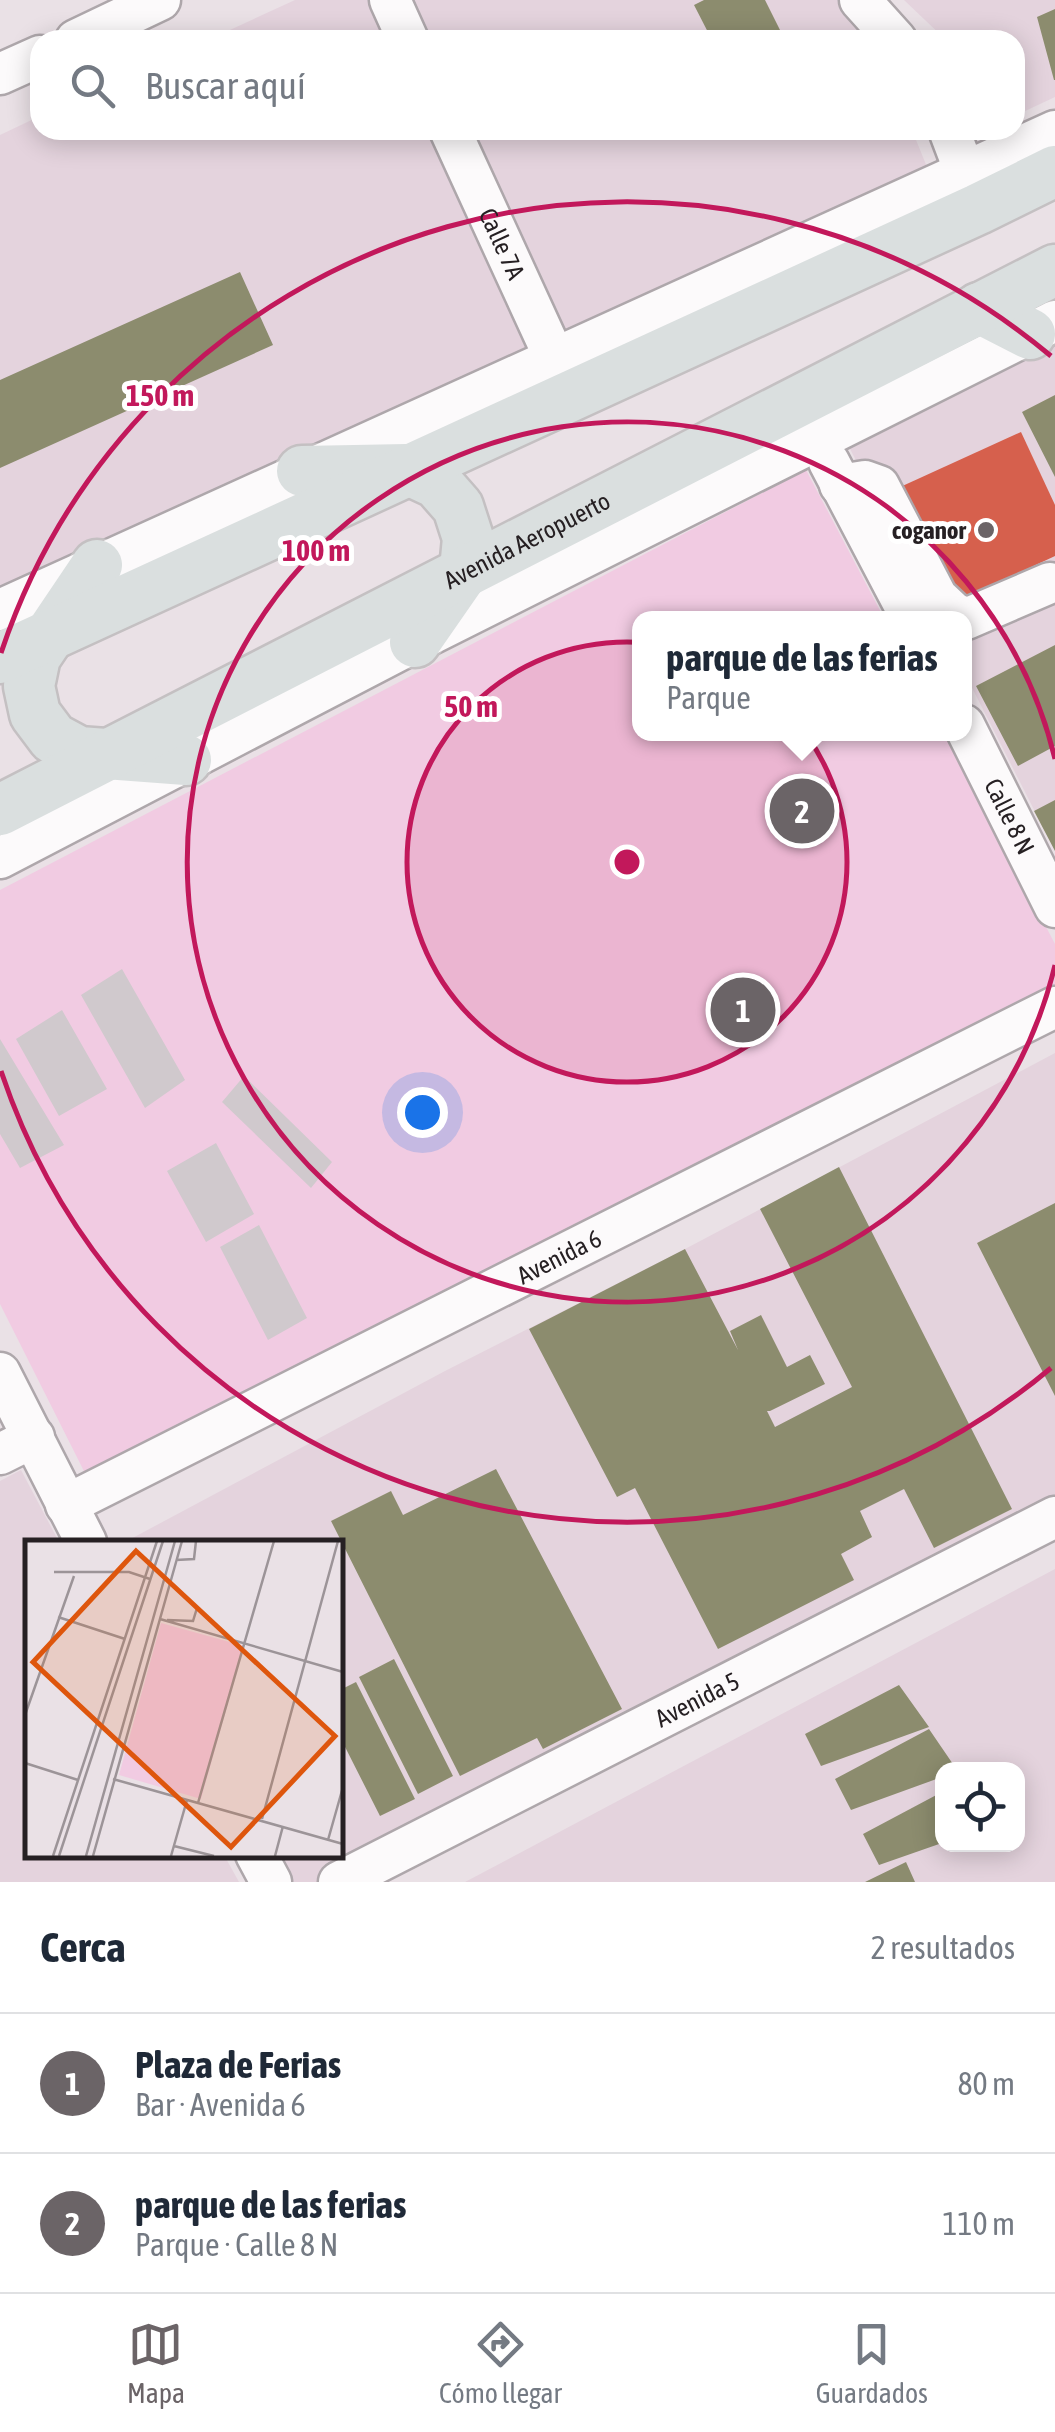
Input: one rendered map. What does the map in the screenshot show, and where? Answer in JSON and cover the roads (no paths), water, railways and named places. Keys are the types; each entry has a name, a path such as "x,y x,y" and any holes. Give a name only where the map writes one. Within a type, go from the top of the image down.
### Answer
{"main road":[{"path":"0,658 407,469 972,191 1055,172"},
{"name":"Avenida Aeropuerto","path":"0,810 1055,270"},
{"path":"979,308 1043,327"},
{"path":"302,471 407,469 436,483 458,508 468,538 465,570 415,642"},
{"path":"97,565 35,657 29,686 35,714 53,738 78,752 186,760"}],"street":[{"path":"97,30 160,0"},
{"path":"390,0 404,30"},
{"path":"860,0 887,30"},
{"path":"0,74 30,60"},
{"path":"0,610 555,359 972,191 1055,132"},
{"name":"Calle 7A","path":"455,140 555,359"},
{"path":"953,140 972,191"},
{"name":"Avenida Aeropuerto","path":"0,858 415,642 1043,327"},
{"path":"818,440 906,611"},
{"path":"840,485 864,482 878,486 937,597 952,611"},
{"path":"972,618 1050,583"},
{"name":"Calle 8 N","path":"972,741 1055,908"},
{"name":"Avenida 6","path":"66,1505 1055,1007"},
{"path":"0,1373 17,1446 66,1505 85,1540"},
{"name":"Avenida 5","path":"339,1882 1055,1517"},
{"path":"258,1857 271,1882"}],"place":[{"name":"coganor","path":"986,530"},
{"name":"parque de las ferias","path":"802,811"},
{"name":"Plaza de Ferias","path":"743,1010"}]}
